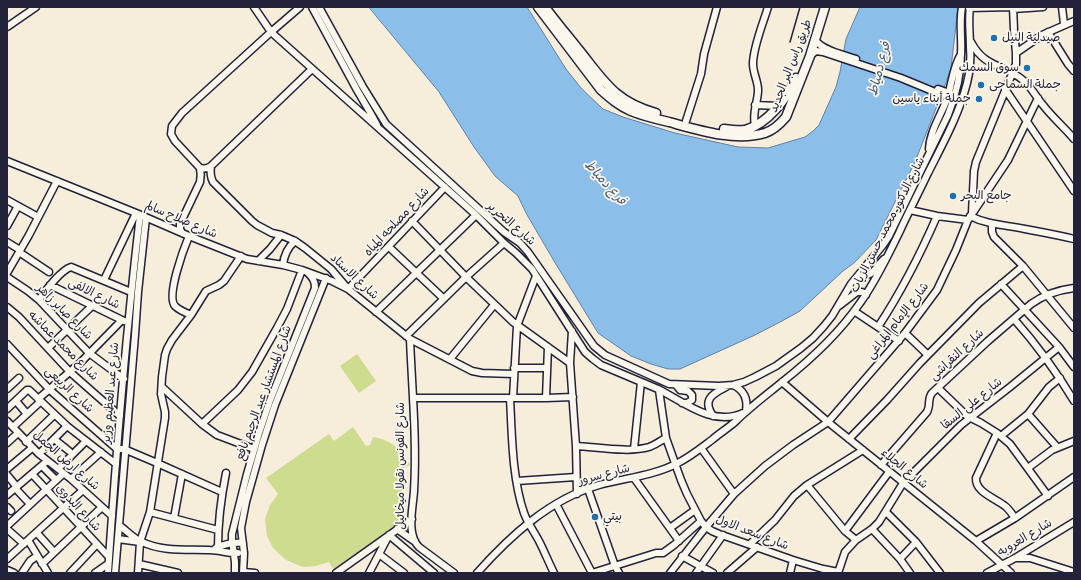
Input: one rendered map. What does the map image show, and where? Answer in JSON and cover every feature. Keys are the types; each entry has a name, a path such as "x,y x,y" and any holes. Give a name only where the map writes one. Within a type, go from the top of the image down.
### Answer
{"main road":[{"name":"طريق راس البر الجديد","path":"538,7 608,86 631,104 686,122 733,130 744,130 755,126 776,108 787,96 793,84 820,7"},
{"name":"طريق راس البر الجديد","path":"545,7 559,30 601,90 615,102 626,109 643,115 708,132 737,136 748,136 770,131 783,121 790,110 810,56 825,7"},
{"path":"776,108 774,115 776,118 783,121"},
{"path":"755,126 756,125 759,129 759,134"}],"street":[{"path":"7,27 36,7"},
{"name":"شارع التحرير","path":"254,7 271,32 476,215 532,269 585,352 592,360 659,390 682,403 713,416 734,416 746,411"},
{"path":"182,233 180,224 201,178 200,168 174,141 171,134 172,126 182,113 300,7"},
{"name":"شارع التحرير","path":"312,7 378,127"},
{"name":"شارع التحرير","path":"319,7 363,87 386,124 504,232 518,241 530,255 594,346 605,355 669,384 730,386"},
{"path":"686,122 701,74 704,54 717,7"},
{"path":"755,126 753,118 758,86 754,75 753,60 768,7"},
{"name":"شارع الدكتور محمد حسن الزيات","path":"730,386 766,372 801,348 824,326 839,306 844,295 860,272 889,236 953,102 960,75 960,22 962,7"},
{"path":"970,7 1043,7"},
{"name":"شارع الدكتور محمد حسن الزيات","path":"746,411 782,382 825,343 845,322 866,295 910,210 954,118 965,90 970,65 968,20 970,7"},
{"path":"1062,7 1064,24"},
{"path":"970,216 976,162 1016,64 1013,8"},
{"path":"1016,53 1048,32 1074,20"},
{"path":"1048,32 1074,71"},
{"path":"970,39 975,49 987,61 1013,73 1025,81 1043,106 1074,139"},
{"path":"815,40 821,46 842,56 948,95"},
{"path":"810,56 814,52 819,51 842,56"},
{"path":"928,154 931,137 948,95 954,69 961,53"},
{"path":"200,168 204,169 211,166 312,69"},
{"path":"1005,90 1074,191"},
{"name":"شارع الإمام المراغى","path":"670,573 682,556 734,494 765,466 828,422 899,341 937,290 970,216 983,199 1008,160 1038,98"},
{"path":"756,105 776,108"},
{"path":"7,169 10,162"},
{"name":"شارع صلاح سالم","path":"10,162 247,259 284,265 326,278 348,289"},
{"path":"211,166 210,171 213,182"},
{"path":"200,182 204,180 213,182"},
{"path":"7,273 57,181"},
{"name":"شارع الاستاد","path":"213,182 257,225 272,233 295,241 316,256 331,269 348,289 408,338 472,371 482,373 547,368"},
{"name":"شارع مصلحه المياه","path":"348,289 445,187"},
{"path":"7,200 38,217"},
{"path":"7,226 18,206"},
{"path":"910,210 937,216 970,216 992,224 1074,239"},
{"path":"104,280 138,214"},
{"name":"شارع عبد العظيم وزير","path":"108,573 138,214"},
{"path":"376,312 417,274 476,215"},
{"path":"878,328 914,264 937,216"},
{"name":"شارع عبد العظيم وزير","path":"115,573 138,292 146,218"},
{"path":"170,228 179,223 182,219"},
{"path":"412,221 466,278 517,326 570,363"},
{"path":"992,224 992,232 994,237 1023,266 1074,328"},
{"path":"258,261 281,235"},
{"path":"188,236 178,268 172,296 175,306 191,315"},
{"path":"284,265 286,251 295,241"},
{"path":"511,249 514,249 517,246 518,241"},
{"path":"7,242 49,272"},
{"path":"408,338 444,299 504,243"},
{"path":"389,247 444,299"},
{"path":"524,262 525,255 530,255"},
{"path":"138,573 140,542 150,512 165,418 162,400 162,377 167,348 206,291 224,281 241,256"},
{"path":"860,272 866,276 870,275 880,262 887,257"},
{"path":"849,439 979,303 1023,266"},
{"path":"39,300 50,285 66,269 71,267 131,292"},
{"path":"202,424 238,390 252,372 278,328 304,271"},
{"name":"شارع المستشار عبد الرحيم نافع","path":"235,573 236,562 232,534 254,449 269,403 315,288 315,282 312,276 304,271"},
{"path":"536,276 517,326 511,398 512,439 517,481 526,519 554,573"},
{"name":"شارع صابر زاهر","path":"7,277 39,300 89,354 124,379"},
{"name":"شارع المستشار عبد الرحيم نافع","path":"243,573 244,552 241,528 246,502 262,444 288,372 326,278"},
{"path":"1001,284 1059,347 1074,367"},
{"name":"شارع الالفى","path":"50,285 128,323"},
{"name":"شارع النقراشى","path":"881,465 927,412 930,406 930,396 988,341 1031,304 1046,295 1061,290 1074,288"},
{"path":"839,306 857,292 862,292 866,295"},
{"path":"450,359 494,305"},
{"path":"48,348 92,306"},
{"name":"شارع محمد عماشه","path":"7,307 19,317 70,372 120,416"},
{"path":"854,311 899,341"},
{"path":"1014,319 1046,357 1074,401"},
{"path":"13,427 122,320"},
{"path":"572,331 570,363 576,446 576,494"},
{"path":"905,333 928,355"},
{"path":"128,334 128,336 132,337 135,335"},
{"name":"شارع الفونس نقولا ميخائيل","path":"408,338 413,398 414,459 414,491 411,532 414,541 419,547 454,573"},
{"name":"شارع الربيعى","path":"7,344 50,390 118,449"},
{"path":"126,345 131,344 134,346"},
{"path":"546,398 548,347"},
{"name":"شارع على السقا","path":"838,573 845,552 856,540 879,522 903,483 961,425 1059,347"},
{"path":"7,389 19,378"},
{"path":"1015,518 1006,507 980,489 976,484 976,478 999,434 1028,414 1049,387 1060,378"},
{"path":"7,379 12,384"},
{"path":"634,449 641,382"},
{"name":"شارع الجلاء","path":"782,382 889,472 976,541 1011,573"},
{"path":"676,385 680,390 688,391 692,395 692,400 690,402 682,403"},
{"path":"713,416 708,408 710,398 715,393 730,386 737,388 745,395 747,406 746,411"},
{"path":"162,387 202,424 217,435 254,449"},
{"path":"938,388 963,413 999,434 1010,444 1048,496"},
{"path":"7,409 28,390 67,426 116,464"},
{"name":"شارع سعد الاول","path":"659,390 666,438 675,465 687,494 701,521 706,527 712,531 822,571 838,573"},
{"path":"413,398 573,397"},
{"path":"16,401 27,414"},
{"name":"شارع سرور","path":"477,573 500,549 529,523 556,504 588,489 655,473 675,465 693,454 734,423 746,411"},
{"path":"1028,414 1057,447"},
{"path":"26,442 54,415"},
{"name":"شارع ارض الجمل","path":"7,421 32,448 71,479 112,516"},
{"path":"39,454 67,426"},
{"path":"7,443 18,433"},
{"path":"576,446 634,449 648,447 666,438"},
{"path":"54,439 69,451"},
{"path":"118,440 121,442 126,441"},
{"path":"58,469 86,441"},
{"path":"1028,468 1057,447 1074,441"},
{"path":"7,469 32,448"},
{"path":"118,449 121,448 222,492"},
{"path":"701,448 734,494"},
{"path":"750,544 775,520 794,496 807,485 863,450"},
{"path":"71,479 101,452"},
{"path":"7,495 47,461"},
{"path":"42,466 56,480"},
{"path":"845,531 889,472"},
{"path":"216,548 222,492 226,473"},
{"name":"شارع البدوى","path":"32,474 109,557"},
{"path":"48,573 26,542 7,527 63,474"},
{"path":"174,518 182,474"},
{"path":"7,476 30,504"},
{"path":"517,481 576,477"},
{"path":"976,541 1015,518 1074,477"},
{"path":"634,478 679,541"},
{"path":"807,485 845,531 856,540"},
{"path":"588,489 615,566 619,573"},
{"path":"9,555 39,531 83,490"},
{"path":"556,504 592,573 656,553 663,554 701,521"},
{"path":"42,564 102,507"},
{"path":"670,528 695,510"},
{"path":"150,512 218,530"},
{"path":"886,512 916,542 940,573"},
{"path":"336,573 412,519"},
{"name":"شارع العروبه","path":"987,573 1015,558 1074,522"},
{"path":"36,523 39,531 54,552"},
{"path":"120,526 140,542"},
{"path":"872,528 900,559 910,573"},
{"path":"397,529 414,541"},
{"path":"369,573 389,535"},
{"path":"389,535 426,571 434,573"},
{"path":"696,573 723,535"},
{"path":"118,539 171,549 216,548 233,543 243,543"},
{"path":"900,559 916,542"},
{"path":"72,572 97,544"},
{"path":"727,573 757,547"},
{"path":"216,548 220,552 244,552"},
{"path":"379,554 404,573"},
{"path":"22,573 30,561 37,556"},
{"path":"682,556 713,573"},
{"path":"426,571 434,558"},
{"path":"1015,558 1030,558 1074,572"},
{"path":"790,573 793,560"},
{"path":"95,573 108,564"},
{"path":"139,564 178,573"},
{"path":"7,570 14,573"},
{"path":"243,573 255,573"}],"green space":[{"path":"357,354 376,381 359,393 340,366"},
{"path":"353,427 366,446 370,445 373,437 391,443 403,454 410,465 402,469 403,489 396,508 404,521 335,572 329,562 316,566 303,567 286,560 273,548 267,536 265,519 270,505 278,494 266,478 329,434 334,441"}],"water":[{"name":"فرع دمياط","path":"369,7 527,7 566,69 581,88 603,109 623,117 675,133 738,147 768,148 805,137 819,125 836,87 846,39 860,7 958,7 951,68 944,88 915,162 876,240 854,263 843,271 800,311 755,335 680,369 668,369 631,356 598,333 554,261 526,213 518,196 495,176 474,147 439,92"}],"railway":[{"path":"790,42 800,7"}],"place":[{"name":"صيدلية النيل","path":"994,38"},
{"name":"سوق السمك","path":"1027,68"},
{"name":"جملة السماحى","path":"981,85"},
{"name":"جملة أبناء ياسين","path":"979,99"},
{"name":"جامع البحر","path":"953,196"},
{"name":"بيتي","path":"595,517"}]}
